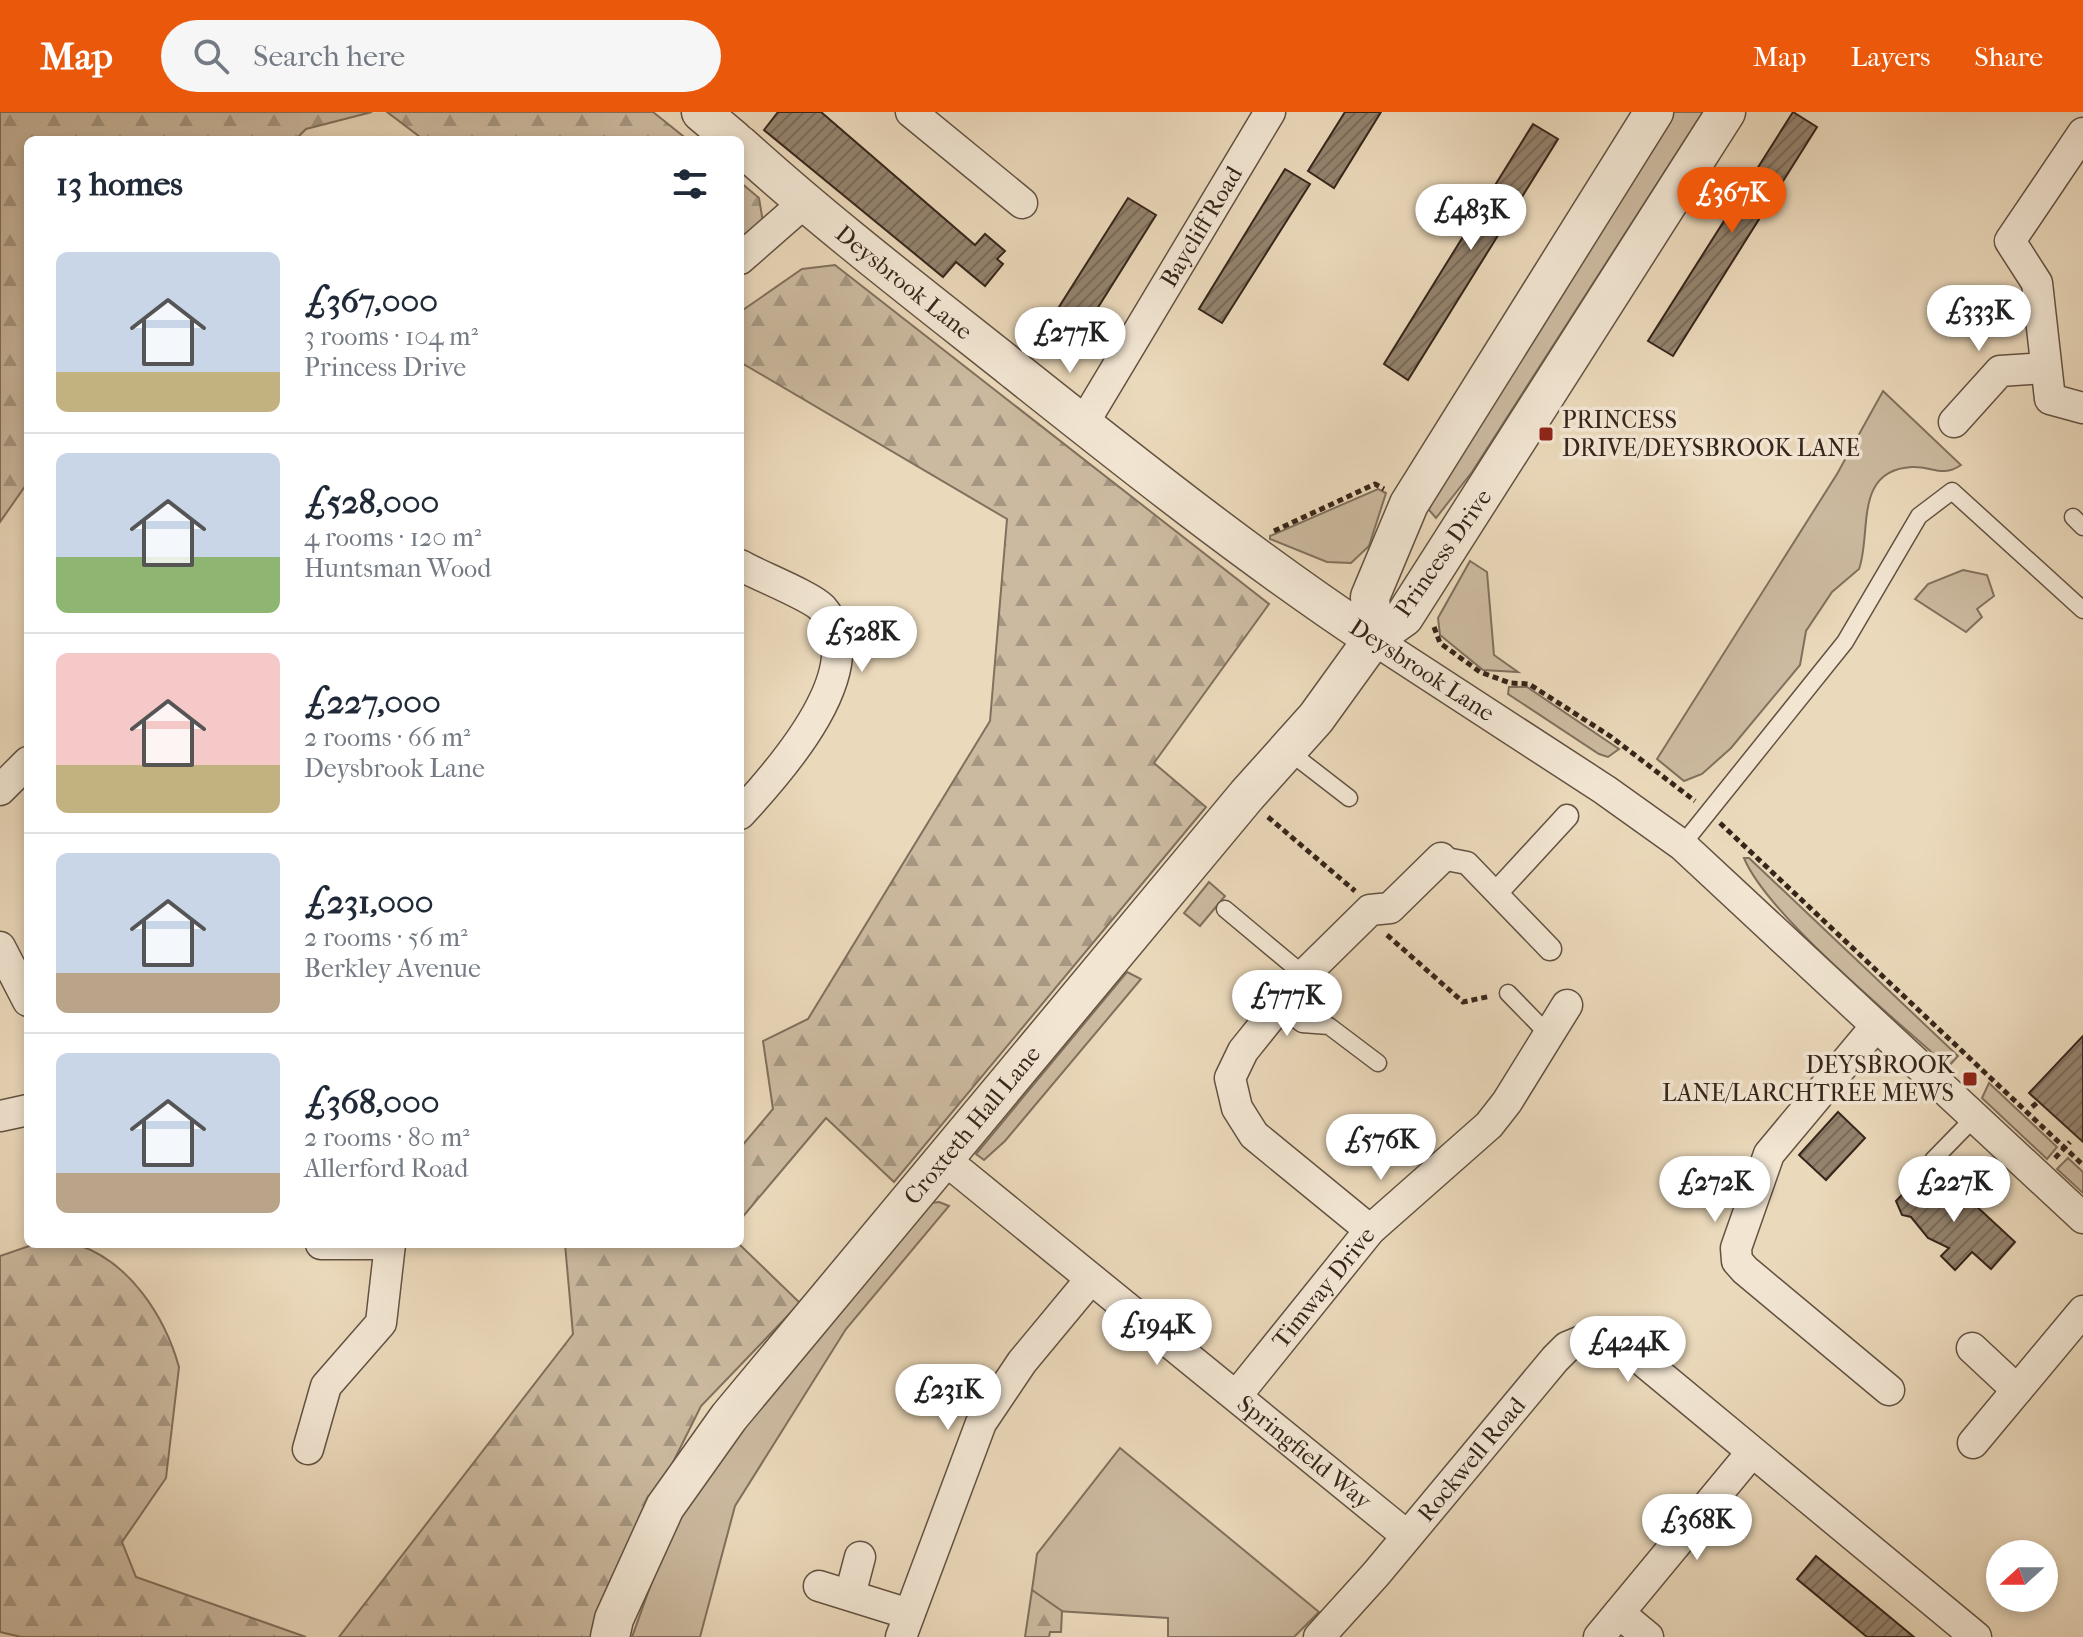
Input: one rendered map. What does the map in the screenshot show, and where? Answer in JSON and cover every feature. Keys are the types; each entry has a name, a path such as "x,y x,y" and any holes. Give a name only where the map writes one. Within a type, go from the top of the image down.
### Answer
{"street":[{"path":"911,112 1022,203"},
{"name":"Baycliff Road","path":"1083,424 1270,112"},
{"name":"Princess Drive","path":"1373,639 1370,597 1409,504 1654,112"},
{"name":"Princess Drive","path":"1373,639 1404,617 1726,112"},
{"path":"2083,133 2010,241 2037,283 2050,399 2083,408"},
{"name":"Deysbrook Lane","path":"744,145 804,203 1241,546 1373,639 1605,790 1682,845 2083,1218"},
{"path":"744,256 804,203"},
{"path":"1954,422 2000,371 2046,368"},
{"path":"1409,504 1409,517 1419,538 1428,543 1455,540"},
{"path":"744,567 821,606 835,634 837,664 807,735 744,809"},
{"name":"Croxteth Hall Lane","path":"610,1637 614,1619 665,1507 698,1459 943,1158 1247,795 1316,718 1373,639"},
{"path":"0,790 24,766"},
{"path":"1497,892 1567,816"},
{"path":"1370,1230 1254,1135 1237,1108 1230,1078 1234,1064 1304,975 1368,913 1390,908 1441,858 1467,863 1550,949"},
{"path":"0,947 24,993"},
{"name":"Timway Drive","path":"1237,1395 1370,1230 1489,1125 1521,1081 1547,1033 1567,1005"},
{"path":"1876,1026 1769,1154 1736,1248 1737,1261 1745,1270 1889,1390"},
{"path":"0,1116 24,1111"},
{"name":"Springfield Way","path":"943,1158 1406,1535"},
{"path":"308,1449 326,1386 381,1323 390,1248"},
{"path":"819,1586 850,1595 905,1626 981,1423 1022,1362 1090,1280"},
{"path":"1973,1443 2083,1311"},
{"name":"Rockwell Road","path":"1319,1637 1567,1347 1596,1335 1626,1347 1976,1637"},
{"path":"1972,1348 2017,1390"},
{"path":"1599,1637 1752,1452"},
{"path":"850,1595 860,1557"},
{"path":"1619,1613 1648,1637"}],"lane":[{"path":"1682,845 1845,642 1919,516 1952,491 2083,610"},
{"path":"1287,750 1349,798"},
{"path":"1225,909 1304,975"},
{"path":"1508,993 1547,1033"},
{"path":"1278,1006 1302,1024 1329,1026 1378,1063"},
{"path":"1933,1160 1975,1117"}],"path":[{"path":"1241,546 1375,484 1409,504"},
{"path":"1440,643 1480,672 1529,684 1610,736 1679,791 1686,791"},
{"path":"1247,795 1363,898 1368,913 1463,1002 1508,993"},
{"path":"1737,838 1739,844 2083,1165"},
{"path":"2032,1107 2039,1101"}],"green space":[{"path":"0,112 372,112 306,129 299,136 24,136 24,488 0,522"},
{"path":"387,112 653,112 683,136 419,136"},
{"path":"1671,112 1703,112 1472,472 1436,518 1429,510 1439,481"},
{"path":"744,185 759,198 763,222 744,239"},
{"path":"835,265 1269,604 1154,763 1206,807 894,1182 826,1118 744,1215 744,1143 773,1109 763,1041 808,1019 990,721 1007,519 744,364 744,309 802,269"},
{"path":"1883,391 1961,465 1948,471 1912,467 1893,471 1881,479 1868,506 1859,569 1832,592 1806,631 1800,665 1731,748 1702,774 1684,781 1657,759 1837,474"},
{"path":"1378,489 1386,493 1369,546 1351,563 1327,562 1270,539 1270,536"},
{"path":"1470,561 1487,572 1494,655 1518,672 1483,670 1440,635 1438,618"},
{"path":"1963,570 1987,575 1994,596 1977,609 1982,617 1966,632 1915,599 1928,584"},
{"path":"1509,687 1527,687 1619,749 1608,757 1599,754 1508,694"},
{"path":"1744,858 1749,858 1958,1056 1948,1067 1806,937 1779,909"},
{"path":"1209,882 1225,896 1200,926 1184,913"},
{"path":"1127,972 1141,979 1005,1141 984,1160 976,1154"},
{"path":"1989,1083 2057,1147 2047,1159 1982,1098"},
{"path":"2068,1158 2083,1172 2083,1193 2057,1169"},
{"path":"930,1203 949,1206 846,1329 735,1506 700,1637 632,1637 672,1526 701,1475"},
{"path":"24,1248 85,1248 97,1253 129,1278 165,1329 179,1367 166,1478 122,1542 136,1577 306,1637 21,1637 0,1632 0,1256"},
{"path":"565,1248 743,1248 800,1303 701,1406 599,1611 592,1637 339,1637 573,1334"},
{"path":"1120,1448 1319,1612 1294,1637 1168,1637 1168,1618 1057,1611 1032,1590 1037,1554"},
{"path":"1032,1590 1062,1611 1061,1632 1050,1632 1049,1637 1025,1637"}],"building":[{"path":"778,112 821,112 975,245 985,234 1005,251 997,259 1003,264 985,286 956,262 943,277 764,130"},
{"path":"1345,112 1381,112 1334,188 1308,171"},
{"path":"1793,112 1817,127 1673,356 1648,341"},
{"path":"1533,124 1558,139 1408,380 1384,364"},
{"path":"1285,169 1310,184 1222,323 1199,309"},
{"path":"1128,198 1156,215 1080,336 1052,318"},
{"path":"2083,1036 2083,1142 2029,1093"},
{"path":"1838,1112 1865,1138 1826,1180 1799,1155"},
{"path":"1929,1175 1955,1198 1961,1192 2015,1242 1991,1269 1972,1252 1955,1270 1941,1256 1949,1248 1928,1238 1911,1217 1902,1215 1896,1201 1918,1178 1923,1182"},
{"path":"1816,1556 1914,1637 1867,1637 1797,1579"}],"place":[{"name":"PRINCESS DRIVE/DEYSBROOK LANE","path":"1546,434"},
{"name":"DEYSBROOK LANE/LARCHTREE MEWS","path":"1970,1079"}]}
